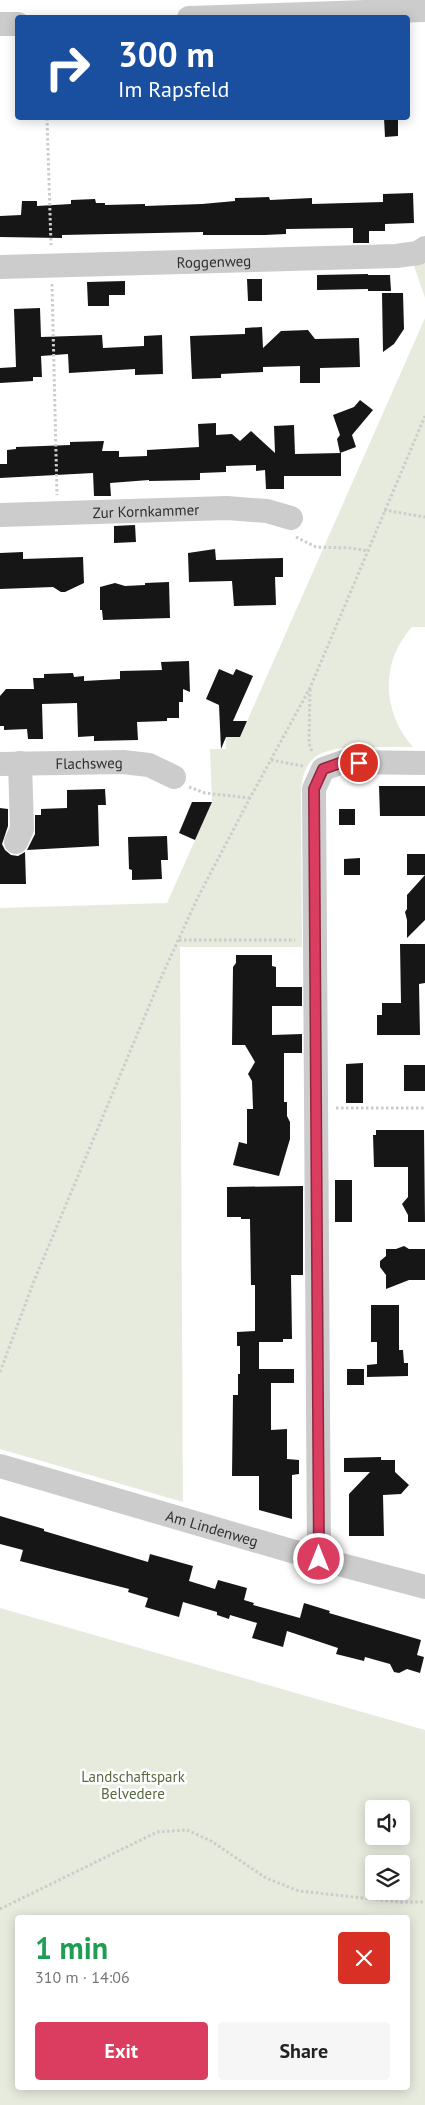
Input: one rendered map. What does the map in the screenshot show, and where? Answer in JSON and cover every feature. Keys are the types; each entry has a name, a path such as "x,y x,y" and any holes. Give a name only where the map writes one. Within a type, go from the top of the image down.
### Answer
{"street":[{"path":"188,0 189,15"},
{"path":"278,15 425,10"},
{"path":"0,24 15,24"},
{"name":"Roggenweg","path":"0,267 396,256 418,253 425,248"},
{"name":"Zur Kornkammer","path":"0,515 227,508 267,511 291,518"},
{"name":"Flachsweg","path":"10,764 123,762 149,765 174,777"},
{"path":"319,1559 314,789 323,769 343,762 425,763"},
{"path":"10,764 22,829 16,842"},
{"name":"Am Lindenweg","path":"0,1466 319,1559 425,1587"}],"path":[{"path":"47,120 58,513"},
{"path":"0,1372 34,1280 197,899 310,688 425,416"},
{"path":"384,510 425,517"},
{"path":"291,518 294,536 316,547 351,548 368,551"},
{"path":"310,688 309,743 315,760 323,769"},
{"path":"271,760 323,769"},
{"path":"174,777 185,786 205,793 250,798"},
{"path":"179,940 315,940"},
{"path":"317,1108 425,1108"},
{"path":"0,1909 157,1832 187,1830 211,1841 266,1878 299,1891 400,1902 425,1902"}],"green space":[{"path":"425,254 425,298 412,260"},
{"path":"425,318 425,627 412,627 402,641 394,656 390,671 389,687 395,718 413,747 362,747 327,751 311,761 306,769 302,780 301,794 302,947 180,947 183,1502 0,1449 0,908 167,903 212,802 210,749 226,749 226,737 240,737"},
{"name":"Landschaftspark Belvedere","path":"0,1608 425,1730 425,2105 0,2105"}],"building":[{"path":"384,120 398,120 398,136 385,137"},
{"path":"413,193 414,223 385,224 385,231 369,231 369,243 353,243 353,228 286,229 286,234 265,235 203,235 203,232 62,235 62,238 0,237 0,216 21,215 22,201 37,201 37,206 71,204 71,200 95,199 96,203 105,203 105,205 145,204 145,206 202,204 235,201 235,198 269,197 270,200 312,198 312,204 383,202 383,194"},
{"path":"317,275 390,275 391,291 368,291 368,289 317,290"},
{"path":"247,279 262,279 262,301 248,301"},
{"path":"125,281 125,295 109,295 109,306 88,306 87,282"},
{"path":"382,293 403,293 404,329 394,344 383,352"},
{"path":"40,308 41,337 102,335 103,348 144,346 144,336 162,335 163,374 135,375 135,369 69,373 68,354 41,356 42,377 33,377 33,381 0,383 0,368 16,367 14,309"},
{"path":"262,327 263,348 281,331 308,330 315,339 359,338 360,367 320,368 320,383 300,383 300,366 263,367 263,372 221,374 221,378 192,379 190,336 245,334 245,328"},
{"path":"360,400 373,410 352,435 356,447 340,453 337,439 340,435 333,415 354,407"},
{"path":"216,423 216,435 232,434 240,441 251,431 275,453 274,426 294,425 295,454 341,453 341,476 284,476 284,489 266,489 265,470 256,471 256,465 226,466 226,472 200,473 200,480 149,480 110,483 111,496 94,496 93,473 0,478 0,464 7,464 7,450 16,449 16,447 70,445 70,442 104,441 102,451 119,451 119,457 147,456 147,450 199,447 198,424"},
{"path":"135,525 136,542 114,543 114,526"},
{"path":"215,549 216,560 283,558 283,577 275,577 276,605 234,606 232,581 189,582 188,553"},
{"path":"23,552 23,559 83,557 84,583 65,592 61,592 53,587 0,589 0,553"},
{"path":"169,582 170,618 103,620 102,610 100,610 100,587 115,583 125,586"},
{"path":"189,661 190,692 183,689 183,702 179,702 179,718 167,718 167,721 137,722 138,740 94,741 94,736 78,737 77,703 42,704 43,739 28,739 27,729 4,730 4,726 0,726 0,696 6,689 34,689 33,678 44,678 44,674 73,673 74,677 84,676 84,681 120,679 120,671 162,670 161,662"},
{"path":"219,669 233,675 236,669 253,676 233,721 247,721 240,737 226,737 221,749 219,705 206,699"},
{"path":"379,786 425,786 425,816 380,816"},
{"path":"105,789 106,805 98,805 99,846 27,850 35,834 35,815 41,815 41,809 67,808 67,790"},
{"path":"192,802 212,802 195,840 179,833"},
{"path":"0,808 8,809 8,826 2,844 11,855 18,856 25,852 26,884 0,884"},
{"path":"339,809 355,809 355,825 339,825"},
{"path":"167,836 168,860 161,860 162,879 132,880 132,870 129,869 128,837"},
{"path":"407,854 425,854 425,875 407,875"},
{"path":"360,858 360,875 344,875 344,859"},
{"path":"425,875 425,920 407,938 405,912 407,909 407,895"},
{"path":"400,944 425,944 425,983 419,984 420,1035 377,1035 377,1015 382,1015 382,1003 401,1003"},
{"path":"236,955 272,955 272,966 276,967 276,987 302,987 302,1006 272,1006 272,1035 302,1034 302,1053 284,1053 284,1102 287,1102 290,1139 279,1176 233,1165 239,1142 247,1144 247,1109 253,1109 252,1081 248,1074 255,1062 245,1045 232,1045 233,967 236,963"},
{"path":"363,1063 363,1103 346,1103 346,1064"},
{"path":"404,1065 425,1065 425,1091 404,1091"},
{"path":"376,1130 424,1130 425,1222 408,1222 408,1215 402,1204 408,1197 408,1167 374,1167 373,1135 376,1135"},
{"path":"335,1180 352,1180 352,1222 335,1222"},
{"path":"303,1186 303,1275 291,1275 292,1339 283,1339 283,1342 259,1342 259,1369 294,1369 294,1383 271,1383 271,1430 287,1429 287,1459 299,1460 299,1474 292,1475 292,1519 259,1510 259,1476 232,1476 233,1395 238,1395 238,1374 240,1374 240,1346 237,1346 237,1332 255,1331 255,1285 251,1285 250,1219 227,1217 227,1187"},
{"path":"404,1246 409,1249 425,1249 425,1280 409,1280 386,1289 386,1275 380,1267 380,1261 386,1256 386,1249 396,1249"},
{"path":"371,1305 399,1305 399,1350 403,1350 404,1363 408,1363 408,1376 367,1377 367,1365 377,1364 377,1342 371,1342"},
{"path":"347,1369 364,1369 364,1385 347,1385"},
{"path":"381,1457 381,1460 395,1460 395,1472 409,1485 401,1494 383,1495 384,1536 349,1536 349,1494 370,1472 344,1472 344,1458"},
{"path":"0,1516 148,1562 150,1554 193,1566 189,1581 215,1589 218,1580 247,1588 244,1600 254,1603 253,1605 300,1618 304,1603 330,1611 329,1613 421,1640 417,1655 424,1657 420,1673 407,1669 399,1673 394,1672 390,1664 365,1657 364,1661 336,1654 338,1648 287,1631 283,1647 252,1638 257,1623 230,1615 229,1619 217,1615 217,1612 183,1602 179,1617 145,1607 148,1598 128,1592 129,1589 20,1561 23,1550 0,1544"}],"route":[{"path":"319,1559 314,789 323,769 343,762 359,763"}]}
